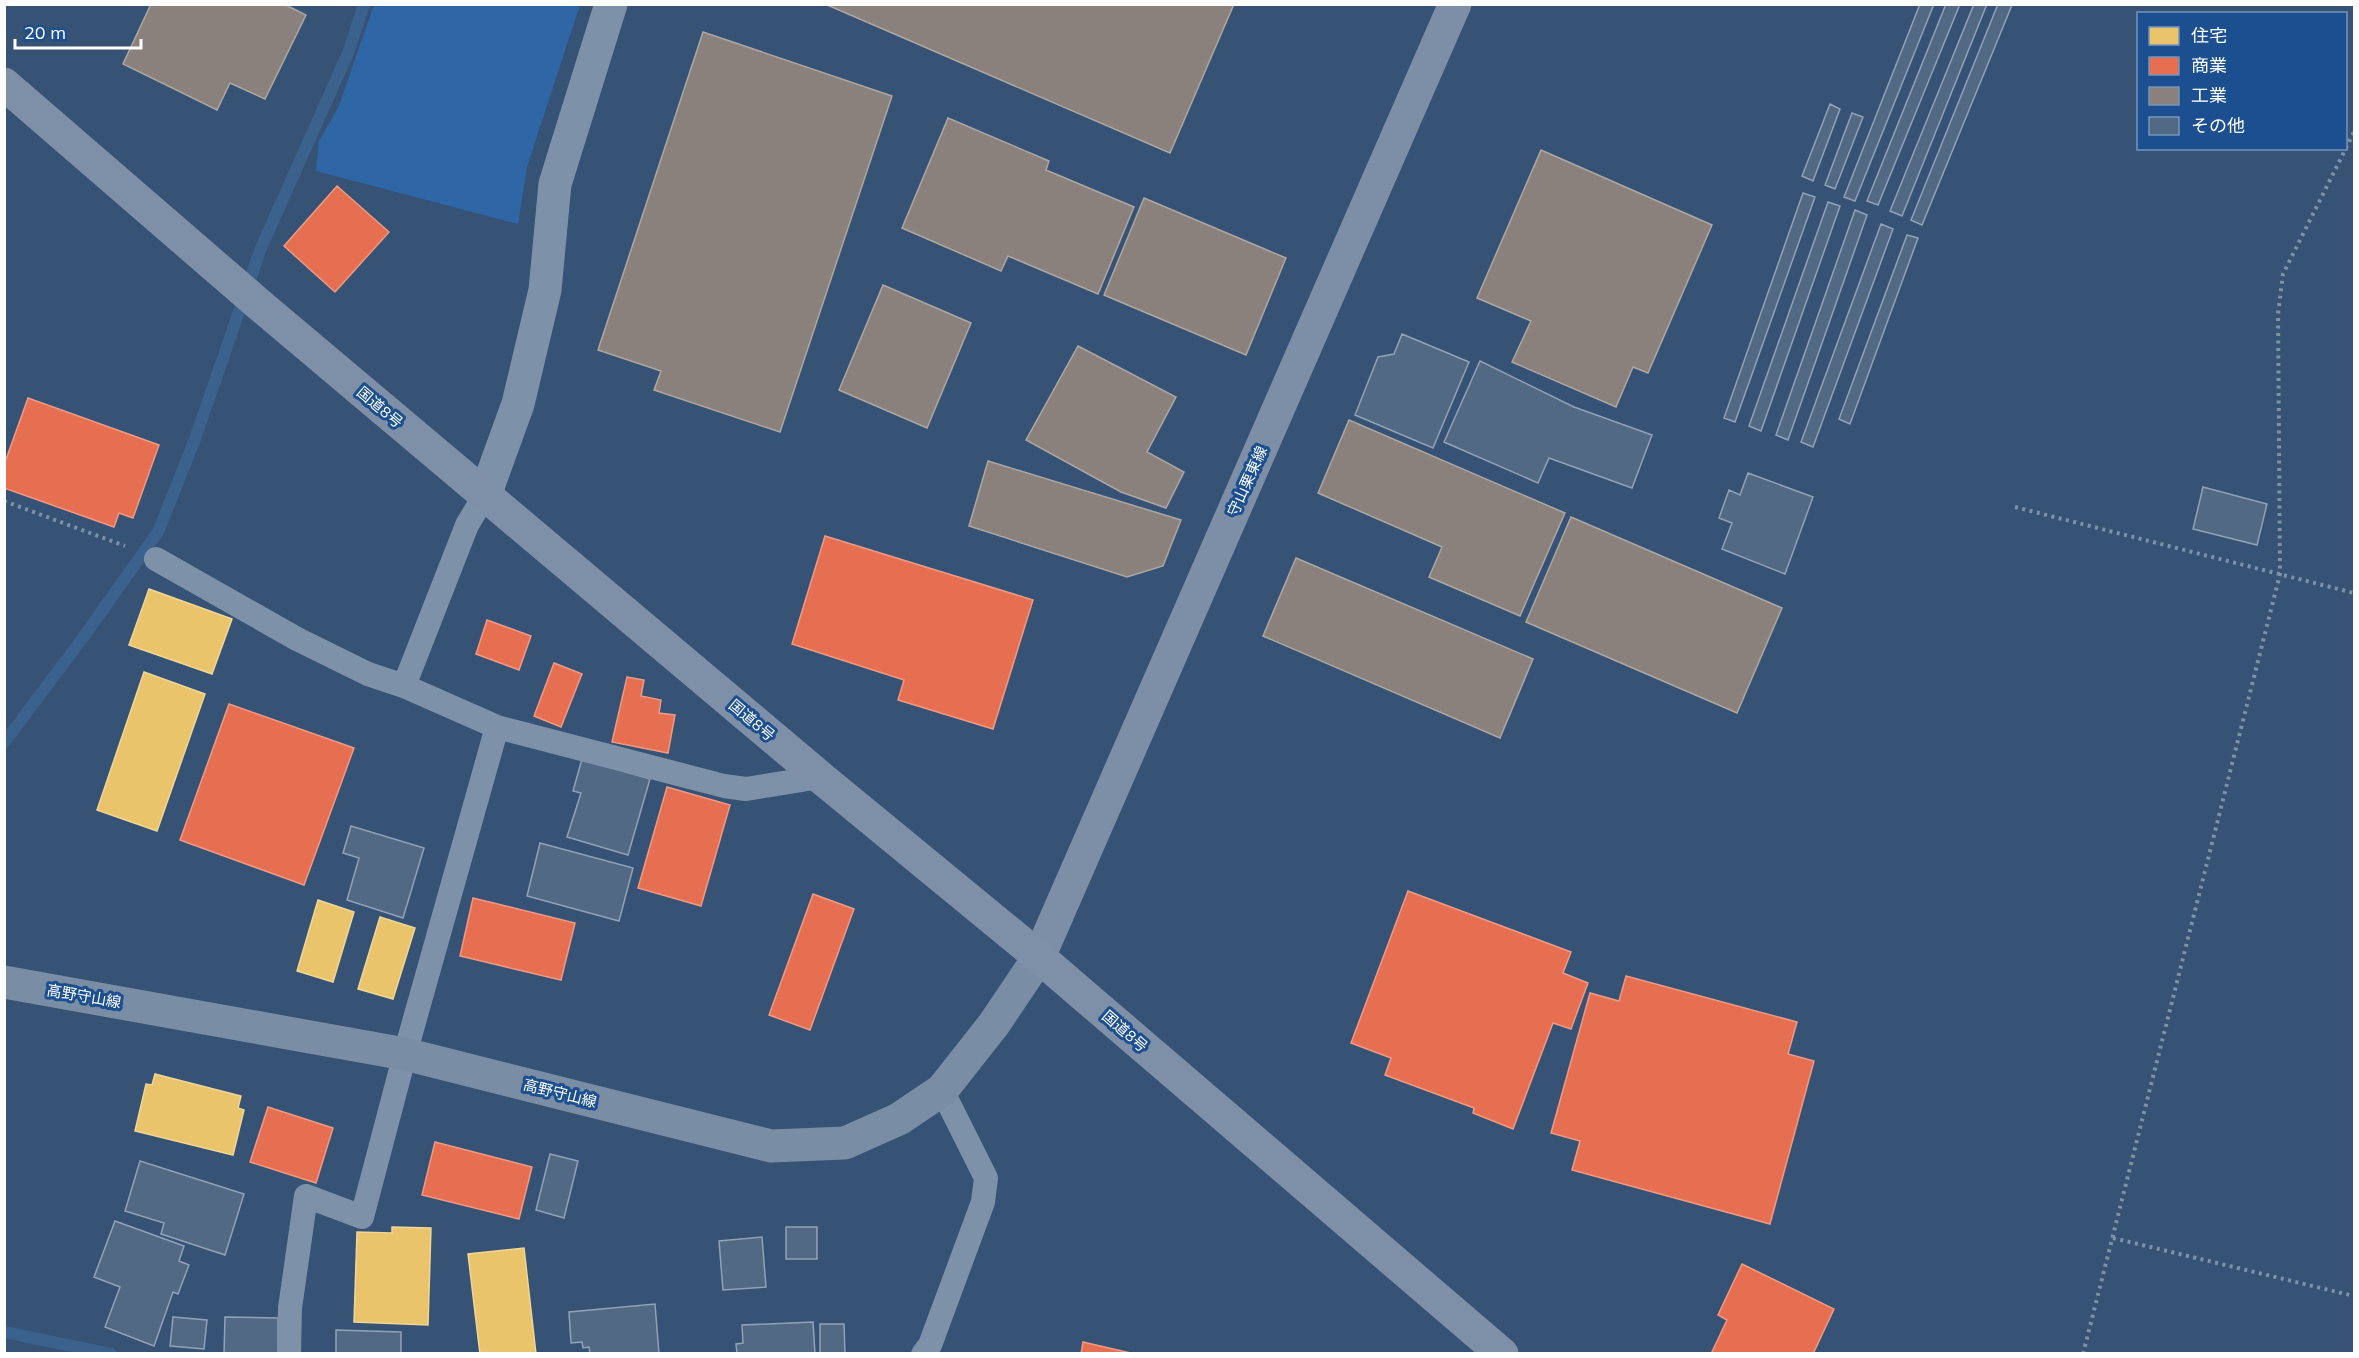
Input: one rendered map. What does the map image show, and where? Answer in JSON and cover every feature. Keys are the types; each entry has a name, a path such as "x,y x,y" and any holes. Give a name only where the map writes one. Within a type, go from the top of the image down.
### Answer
{"highway":[{"name":"国道8号","path":"4,84 262,307 820,777 1039,957 1502,1353"}],"main road":[{"name":"守山栗東線","path":"1039,957 1455,4"},
{"name":"高野守山線","path":"4,982 405,1054 771,1146 845,1143 899,1119 942,1090 994,1024 1039,957"}],"street":[{"path":"485,495 518,404 542,301 555,184 611,4"}],"lane":[{"path":"404,686 467,525 485,495"},
{"path":"156,559 297,639 368,674 404,686 497,727 724,786 746,789 820,777"},
{"path":"289,1353 290,1308 306,1196 362,1216 497,727"},
{"path":"929,1351 983,1202 986,1179 942,1090"}],"path":[{"path":"2347,148 2355,132"},
{"path":"2083,1353 2280,574 2278,314 2283,274 2346,150"},
{"path":"4,501 126,547"},
{"path":"2015,507 2355,593"},
{"path":"2113,1238 2355,1296"}],"shaded area":[{"path":"374,5 580,5 527,167 518,224 316,171 319,141 338,108"}],"building: 住宅":[{"path":"149,589 232,619 212,674 129,645"},
{"path":"144,672 205,694 157,831 97,810"},
{"path":"318,900 354,912 333,982 297,971"},
{"path":"380,917 415,928 393,999 358,989"},
{"path":"155,1074 241,1096 238,1108 244,1110 233,1155 135,1131 146,1084 152,1085"},
{"path":"392,1227 431,1228 428,1325 354,1322 357,1232 392,1233"},
{"path":"524,1248 536,1354 480,1354 468,1254"}],"building: 商業":[{"path":"337,186 389,232 335,292 284,246"},
{"path":"28,398 159,445 133,518 119,513 114,527 4,488 4,465"},
{"path":"825,536 1033,600 993,729 898,700 904,680 792,644"},
{"path":"487,620 531,636 519,670 476,654"},
{"path":"554,663 582,674 561,727 534,716"},
{"path":"627,677 644,680 641,696 661,700 659,713 675,715 668,753 612,742"},
{"path":"229,704 354,748 304,885 180,840"},
{"path":"667,787 730,805 701,906 638,888"},
{"path":"1408,891 1571,952 1563,973 1588,983 1571,1029 1553,1023 1513,1129 1473,1113 1474,1108 1385,1075 1391,1058 1351,1043"},
{"path":"813,894 854,909 810,1030 769,1015"},
{"path":"473,898 575,923 561,980 460,956"},
{"path":"1626,976 1797,1022 1788,1054 1814,1061 1770,1224 1572,1170 1580,1141 1551,1133 1590,993 1619,1001"},
{"path":"268,1107 333,1128 316,1183 250,1162"},
{"path":"435,1142 532,1167 519,1219 422,1195"},
{"path":"1742,1264 1834,1309 1813,1354 1711,1354 1727,1320 1718,1315"},
{"path":"1083,1342 1135,1354 1081,1354"}],"building: 工業":[{"path":"151,4 284,4 306,15 265,99 230,83 217,110 123,64"},
{"path":"825,4 1234,4 1170,153"},
{"path":"703,32 892,96 780,432 654,390 661,371 598,350"},
{"path":"948,118 1049,161 1046,170 1134,207 1098,294 1008,256 1001,271 902,228"},
{"path":"1541,150 1712,225 1648,373 1633,367 1616,407 1512,362 1531,321 1477,298"},
{"path":"1144,198 1286,258 1246,355 1104,295"},
{"path":"883,285 971,323 927,428 839,390"},
{"path":"1078,346 1176,397 1147,452 1184,472 1166,508 1121,492 1026,440"},
{"path":"1349,420 1565,513 1520,616 1429,577 1442,547 1318,493"},
{"path":"988,461 1181,520 1163,566 1127,577 969,526"},
{"path":"1571,517 1782,608 1737,713 1526,622"},
{"path":"1296,558 1533,659 1500,738 1263,636"}],"building: その他":[{"path":"1920,4 1934,4 1855,201 1844,197"},
{"path":"1946,4 1960,4 1878,205 1867,201"},
{"path":"1974,4 1987,4 1902,216 1890,211"},
{"path":"1998,4 2012,5 1922,225 1911,220"},
{"path":"1830,104 1840,109 1813,181 1802,176"},
{"path":"1852,113 1863,117 1835,189 1825,185"},
{"path":"1803,193 1815,197 1735,422 1724,418"},
{"path":"1828,202 1840,206 1761,431 1749,426"},
{"path":"1855,210 1867,215 1788,440 1776,435"},
{"path":"1881,224 1893,229 1813,447 1801,442"},
{"path":"1907,235 1918,238 1850,424 1839,419"},
{"path":"1402,334 1469,362 1433,448 1355,415 1378,357 1394,354"},
{"path":"1480,361 1574,407 1652,435 1632,488 1549,458 1538,483 1444,442"},
{"path":"1748,473 1813,497 1785,574 1722,549 1732,523 1719,518 1729,490 1740,495"},
{"path":"2203,487 2267,504 2257,545 2193,529"},
{"path":"582,759 650,779 628,855 567,837 581,793 573,791"},
{"path":"351,826 424,848 403,918 347,900 359,858 343,853"},
{"path":"540,843 633,868 619,921 527,896"},
{"path":"550,1154 578,1161 564,1218 536,1210"},
{"path":"140,1161 244,1194 225,1255 161,1234 164,1223 125,1211"},
{"path":"115,1221 184,1246 179,1261 189,1265 178,1294 173,1292 154,1346 105,1327 120,1287 94,1277"},
{"path":"786,1227 817,1227 817,1259 786,1259"},
{"path":"762,1237 766,1287 723,1290 719,1241"},
{"path":"655,1304 659,1354 590,1354 589,1347 583,1348 582,1342 571,1343 569,1312"},
{"path":"173,1317 207,1320 204,1349 170,1346"},
{"path":"225,1317 278,1318 278,1354 224,1354"},
{"path":"813,1322 815,1354 737,1354 736,1344 743,1343 742,1325"},
{"path":"820,1324 844,1324 845,1354 820,1354"},
{"path":"336,1330 401,1332 401,1354 336,1354"}],"waterway":[{"path":"4,743 158,532 195,439 261,248 348,53 364,4"},
{"path":"4,1332 111,1354"}]}
